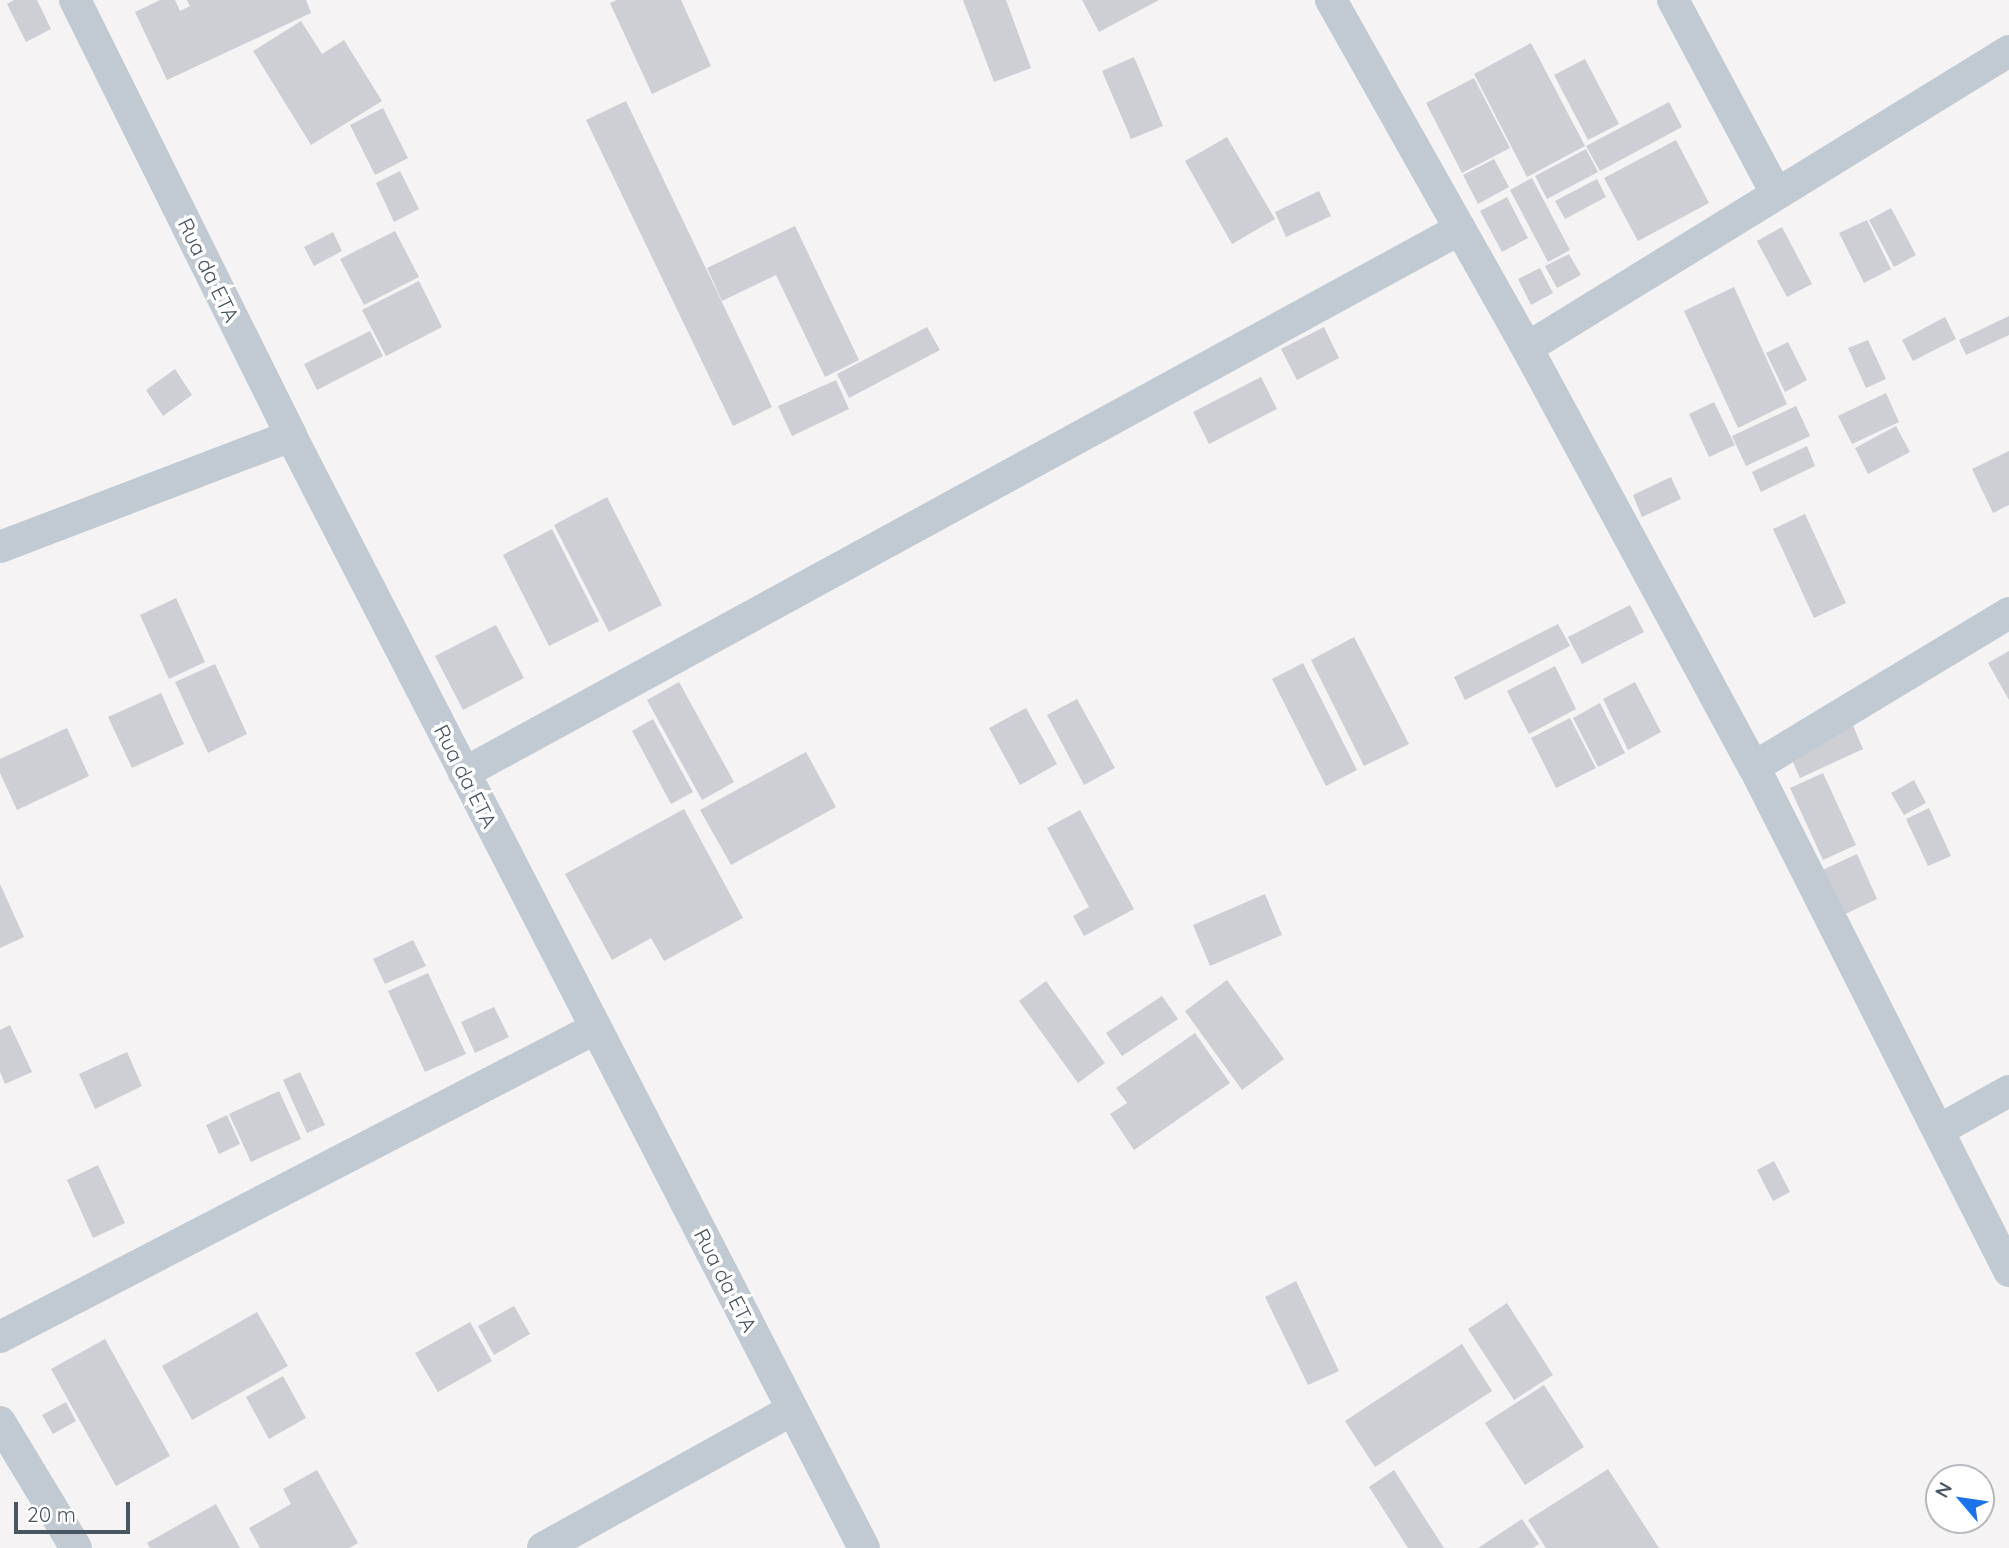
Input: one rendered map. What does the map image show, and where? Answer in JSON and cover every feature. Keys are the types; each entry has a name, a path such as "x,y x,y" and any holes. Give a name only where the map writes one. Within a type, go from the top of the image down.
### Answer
{"street":[{"name":"Rua da ETA","path":"75,0 291,436 864,1548"},
{"path":"1331,0 1527,348 1754,767 2009,1270"},
{"path":"1673,0 1776,193"},
{"path":"1527,348 2009,51"},
{"path":"464,772 1460,229"},
{"path":"0,547 291,436"},
{"path":"1754,767 2009,613"},
{"path":"0,1337 596,1028"},
{"path":"1939,1130 2009,1091"},
{"path":"543,1548 792,1410"},
{"path":"0,1422 76,1548"}],"building":[{"path":"14,0 37,0 51,29 26,42 7,4"},
{"path":"160,0 175,0 180,11 190,6 187,0 306,0 311,13 167,80 135,12"},
{"path":"617,0 681,0 711,66 652,94 610,3"},
{"path":"963,0 1006,0 1031,68 994,82"},
{"path":"1082,0 1159,0 1099,32"},
{"path":"301,21 322,54 344,40 382,101 311,145 253,51"},
{"path":"1531,43 1585,146 1527,177 1474,74"},
{"path":"1134,57 1163,126 1131,139 1102,71"},
{"path":"1585,59 1619,124 1588,140 1554,75"},
{"path":"1474,78 1510,148 1462,173 1426,103"},
{"path":"626,101 772,407 733,426 586,120"},
{"path":"1669,102 1682,127 1600,171 1586,146"},
{"path":"383,108 408,158 375,175 350,125"},
{"path":"1227,137 1275,219 1232,244 1185,161"},
{"path":"1676,140 1709,203 1638,241 1604,178"},
{"path":"1586,149 1598,172 1547,199 1535,176"},
{"path":"1494,159 1509,187 1478,204 1463,175"},
{"path":"400,171 419,209 394,222 376,183"},
{"path":"1532,178 1570,250 1548,262 1510,190"},
{"path":"1597,179 1606,197 1565,219 1555,201"},
{"path":"1319,191 1331,216 1286,237 1275,212"},
{"path":"1507,197 1528,238 1502,252 1480,211"},
{"path":"1891,208 1916,255 1894,267 1869,220"},
{"path":"1867,220 1891,269 1864,283 1839,233"},
{"path":"795,226 859,360 825,377 776,275 722,301 707,268"},
{"path":"1782,227 1812,284 1787,297 1757,241"},
{"path":"395,231 419,277 364,305 340,259"},
{"path":"333,232 342,251 314,266 304,247"},
{"path":"1569,254 1581,275 1557,288 1545,266"},
{"path":"1540,268 1553,293 1531,305 1518,279"},
{"path":"419,281 442,327 386,356 362,310"},
{"path":"1734,287 1787,404 1738,428 1684,311"},
{"path":"2009,316 2009,335 1966,355 1959,340"},
{"path":"1945,317 1956,339 1913,361 1902,340"},
{"path":"927,327 940,350 849,398 837,374"},
{"path":"1324,327 1339,358 1297,380 1281,349"},
{"path":"370,331 383,356 317,390 304,364"},
{"path":"1868,340 1886,379 1866,388 1848,348"},
{"path":"1788,342 1807,380 1785,392 1766,353"},
{"path":"175,369 192,395 163,416 146,390"},
{"path":"1261,377 1277,409 1209,444 1193,412"},
{"path":"836,380 849,409 792,436 778,406"},
{"path":"1886,393 1899,422 1852,444 1838,416"},
{"path":"1714,402 1735,445 1709,457 1689,414"},
{"path":"1796,406 1810,436 1746,466 1732,436"},
{"path":"1896,426 1910,452 1868,474 1855,448"},
{"path":"1807,446 1815,466 1761,492 1752,472"},
{"path":"2009,451 2009,505 1993,513 1972,469"},
{"path":"1671,477 1681,499 1642,517 1633,495"},
{"path":"607,497 662,605 609,632 554,525"},
{"path":"1805,514 1846,603 1814,618 1773,529"},
{"path":"552,529 599,621 549,646 503,555"},
{"path":"176,598 205,662 169,679 140,615"},
{"path":"1630,605 1644,632 1582,664 1568,637"},
{"path":"1558,624 1570,646 1465,700 1454,677"},
{"path":"496,625 524,678 463,710 435,656"},
{"path":"1354,637 1409,744 1364,766 1311,660"},
{"path":"2009,651 2009,700 1988,663"},
{"path":"1303,663 1357,770 1326,786 1272,679"},
{"path":"215,664 247,734 208,753 175,682"},
{"path":"1555,666 1576,709 1529,734 1507,691"},
{"path":"679,682 734,782 702,800 647,700"},
{"path":"1635,682 1661,732 1628,750 1603,699"},
{"path":"161,693 184,744 132,768 108,717"},
{"path":"1077,699 1115,768 1084,785 1047,715"},
{"path":"1600,703 1625,753 1598,767 1573,718"},
{"path":"1026,708 1057,764 1020,785 989,728"},
{"path":"1570,718 1596,768 1556,788 1531,738"},
{"path":"653,719 693,792 671,804 632,731"},
{"path":"1851,721 1863,749 1800,778 1788,751"},
{"path":"67,728 89,776 17,810 0,773 0,759"},
{"path":"806,752 836,807 731,865 700,810"},
{"path":"1823,773 1856,845 1823,860 1790,788"},
{"path":"1914,780 1926,803 1904,815 1891,793"},
{"path":"1929,808 1951,856 1928,866 1906,819"},
{"path":"684,809 743,918 664,961 651,938 612,960 565,874"},
{"path":"1080,810 1134,909 1084,936 1073,916 1089,907 1047,828"},
{"path":"1857,854 1877,899 1839,917 1818,872"},
{"path":"0,884 24,937 0,948"},
{"path":"1265,894 1282,935 1210,966 1193,925"},
{"path":"413,940 426,966 385,984 373,959"},
{"path":"428,973 466,1054 425,1072 388,991"},
{"path":"1227,980 1284,1059 1242,1090 1185,1011"},
{"path":"1046,981 1105,1063 1078,1083 1019,1001"},
{"path":"1162,996 1178,1019 1122,1056 1106,1033"},
{"path":"494,1007 509,1037 475,1053 461,1022"},
{"path":"10,1025 32,1072 5,1084 0,1072 0,1030"},
{"path":"1195,1033 1230,1083 1134,1150 1110,1114 1127,1103 1116,1088"},
{"path":"127,1052 142,1086 95,1109 79,1074"},
{"path":"300,1072 325,1125 307,1133 283,1080"},
{"path":"279,1091 301,1139 251,1162 229,1114"},
{"path":"227,1115 240,1144 219,1154 206,1125"},
{"path":"1774,1161 1790,1192 1773,1201 1757,1170"},
{"path":"98,1165 125,1223 93,1238 67,1180"},
{"path":"1296,1281 1339,1371 1308,1385 1265,1297"},
{"path":"1507,1303 1553,1375 1514,1400 1468,1329"},
{"path":"514,1306 530,1334 494,1355 478,1326"},
{"path":"257,1312 288,1366 192,1420 162,1366"},
{"path":"470,1322 492,1361 438,1392 415,1353"},
{"path":"105,1339 170,1456 116,1486 51,1369"},
{"path":"1462,1344 1492,1391 1375,1467 1345,1421"},
{"path":"283,1376 306,1418 269,1439 246,1397"},
{"path":"1544,1385 1584,1447 1525,1485 1485,1423"},
{"path":"66,1402 76,1421 53,1434 42,1415"},
{"path":"1608,1469 1659,1548 1546,1548 1528,1520"},
{"path":"317,1470 358,1543 349,1548 260,1548 249,1528 291,1504 283,1489"},
{"path":"1394,1470 1444,1548 1408,1548 1369,1487"},
{"path":"216,1504 240,1548 150,1548 147,1543"},
{"path":"1522,1519 1539,1544 1533,1548 1478,1548"}]}
